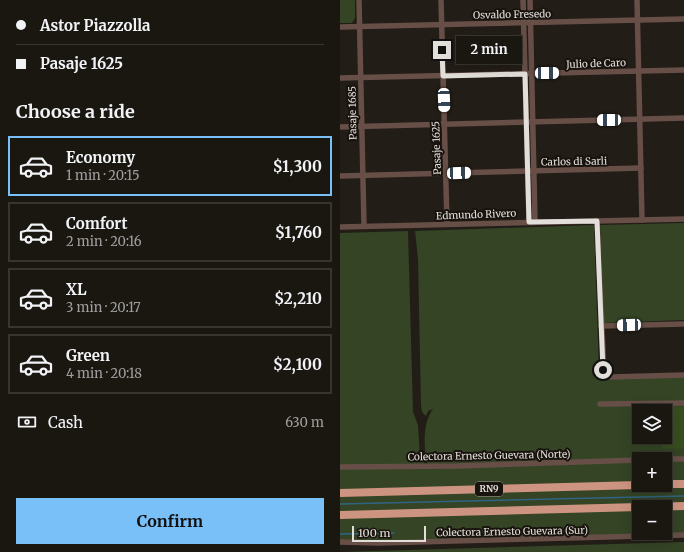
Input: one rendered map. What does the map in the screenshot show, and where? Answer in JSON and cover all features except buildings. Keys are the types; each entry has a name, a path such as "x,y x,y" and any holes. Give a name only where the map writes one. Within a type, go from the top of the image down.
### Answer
{"highway":[{"path":"672,484 684,484"},
{"name":"RN9","path":"340,493 632,485"},
{"path":"672,506 684,506"},
{"name":"RN9","path":"340,515 632,507"},
{"path":"340,521 378,514"}],"street":[{"name":"Pasaje 1685","path":"359,0 364,226"},
{"name":"Pasaje 1625","path":"441,0 447,224"},
{"path":"523,0 532,222"},
{"path":"529,122 532,74 530,0"},
{"path":"637,0 642,220"},
{"name":"Osvaldo Fresedo","path":"340,27 684,19"},
{"name":"Julio de Caro","path":"340,78 684,70"},
{"path":"340,127 684,118"},
{"name":"Carlos di Sarli","path":"340,176 641,168"},
{"name":"Edmundo Rivero","path":"340,227 684,219"},
{"path":"597,221 603,370 606,375 611,377 684,375"},
{"path":"601,326 684,324"},
{"path":"600,404 684,403"},
{"path":"672,459 684,459"},
{"name":"Colectora Ernesto Guevara (Norte)","path":"340,467 457,466 632,460"},
{"name":"Colectora Ernesto Guevara (Sur)","path":"340,542 380,543 684,535"}],"green space":[{"path":"340,0 355,0 355,18 352,23 340,23"},
{"path":"684,223 684,320 604,323 600,225"},
{"path":"594,225 599,373 602,373 608,379 684,377 684,401 600,402 684,403 684,535 672,535 672,500 632,500 632,536 340,542 340,233 408,231 413,412 418,425 420,458 427,465 425,451 425,429 429,415 433,409 428,411 426,416 422,412 421,405 418,259 415,231"},
{"path":"672,407 684,407 684,449 662,448 661,444 672,444"},
{"path":"684,542 684,552 340,552"}],"waterway":[{"path":"340,504 684,496"},
{"path":"340,534 394,533"}],"route":[{"path":"442,50 443,76 525,74 529,222 597,221 603,370"}]}
